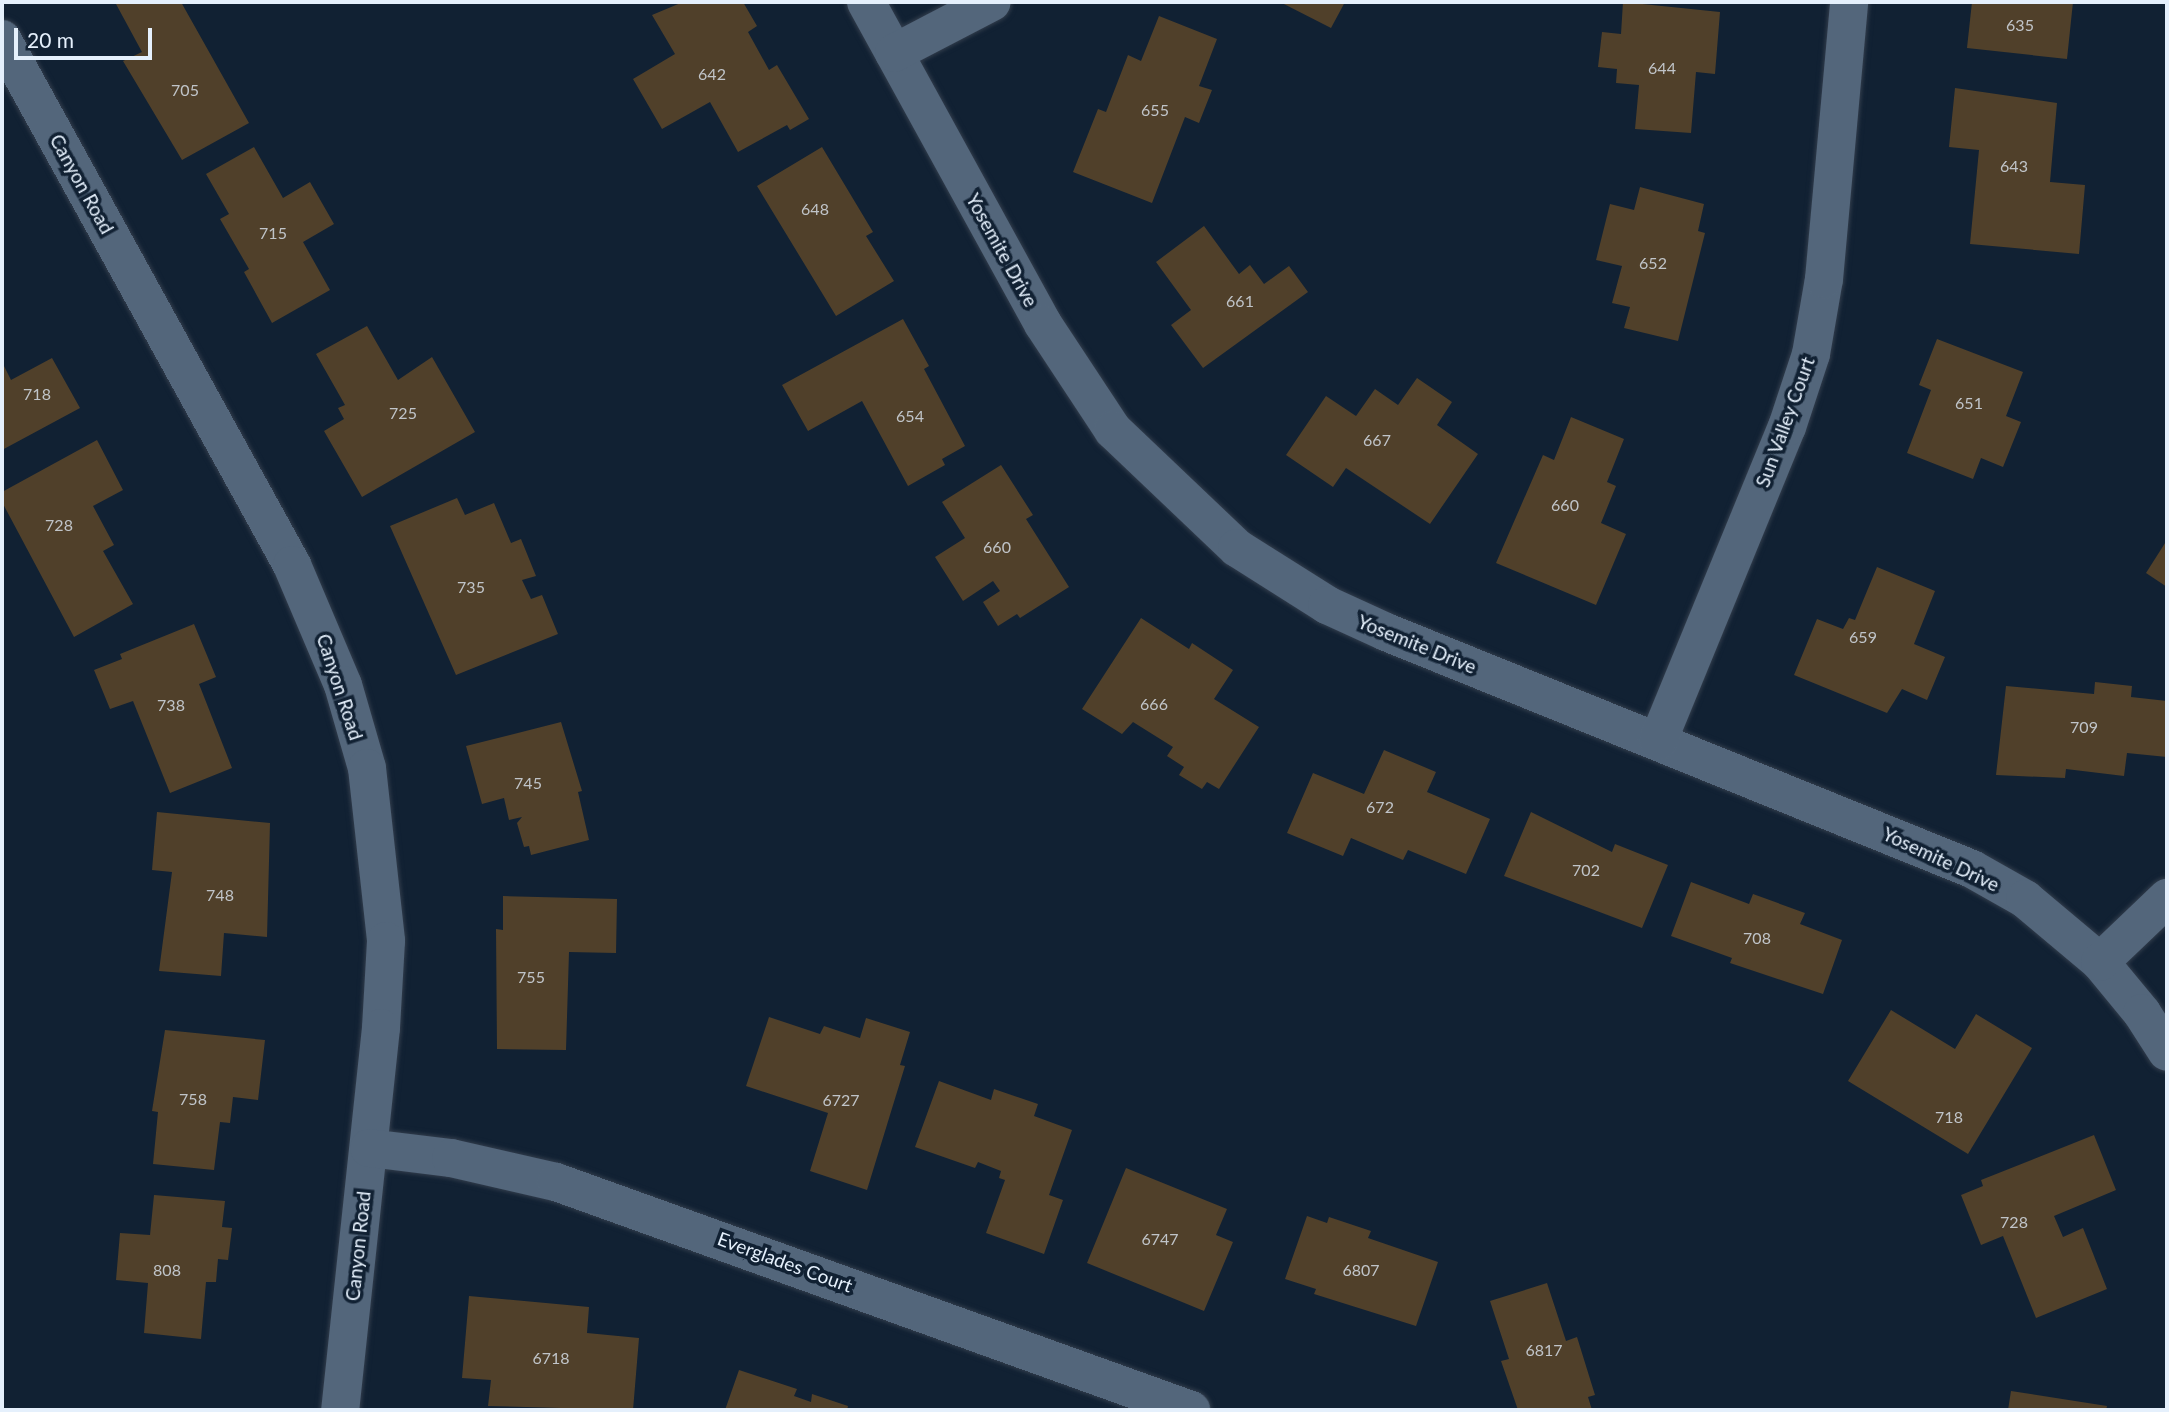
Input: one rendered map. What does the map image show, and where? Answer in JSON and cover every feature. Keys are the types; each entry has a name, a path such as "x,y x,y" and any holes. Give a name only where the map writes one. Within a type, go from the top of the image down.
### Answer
{"street":[{"name":"Yosemite Drive","path":"866,2 1066,361 1112,430 1205,521 1272,572 1347,615 1972,869 2025,899 2099,962 2142,1013 2167,1052"},
{"path":"894,53 992,2"},
{"name":"Sun Valley Court","path":"1658,741 1787,427 1811,354 1824,279 1850,2"},
{"name":"Canyon Road","path":"2,39 292,565 343,685 367,768 384,897 382,1028 340,1410"},
{"path":"2099,962 2167,898"},
{"name":"Everglades Court","path":"369,1148 503,1168 580,1190 1191,1410"}],"building":[{"path":"181,2 249,123 182,160 123,61 142,52 116,4"},
{"path":"683,2 743,2 757,26 748,32 769,70 777,65 809,119 790,130 787,125 738,152 710,102 662,129 633,79 675,54 652,15"},
{"path":"1280,2 1345,2 1331,28"},
{"path":"1623,2 1720,12 1715,74 1696,72 1691,133 1635,129 1639,85 1616,83 1617,69 1598,67 1602,32 1621,34"},
{"path":"1972,2 2073,2 2067,59 1967,48"},
{"path":"1159,16 1217,39 1199,86 1212,90 1199,123 1185,117 1152,203 1073,172 1098,109 1106,112 1128,55 1141,61"},
{"path":"1955,88 2057,103 2050,182 2085,185 2079,254 1970,244 1979,150 1949,147"},
{"path":"254,147 283,198 310,182 334,224 303,242 330,290 272,323 244,272 249,269 220,219 229,214 206,174"},
{"path":"822,147 873,232 866,236 894,281 836,316 757,186"},
{"path":"1640,187 1704,204 1698,231 1705,233 1678,341 1624,328 1630,307 1612,303 1622,266 1596,260 1610,204 1634,210"},
{"path":"1204,226 1239,274 1250,265 1264,284 1289,266 1308,292 1203,368 1171,325 1191,310 1156,262"},
{"path":"903,319 929,366 924,369 965,446 942,459 945,465 908,486 862,401 808,431 782,385"},
{"path":"367,326 398,380 432,357 475,432 362,497 324,431 344,419 338,408 345,405 316,354"},
{"path":"1937,339 2023,372 2006,416 2021,422 2003,467 1981,458 1973,479 1907,453 1931,390 1919,385"},
{"path":"52,358 80,408 2,450 2,362 11,380"},
{"path":"1417,378 1452,402 1437,425 1478,454 1430,524 1346,468 1333,487 1286,455 1326,396 1356,416 1375,389 1398,405"},
{"path":"1571,417 1624,439 1607,482 1616,486 1601,523 1626,534 1596,605 1496,563 1543,455 1554,460"},
{"path":"97,440 123,490 93,506 114,545 103,551 133,604 74,637 2,502 2,492"},
{"path":"1001,465 1033,515 1026,519 1069,587 1020,618 1017,614 998,626 983,602 1000,591 993,581 963,601 935,557 965,538 942,502"},
{"path":"457,498 465,515 494,503 511,543 521,539 536,576 522,580 531,599 542,595 558,634 456,675 390,526"},
{"path":"2167,540 2167,587 2146,573"},
{"path":"1877,567 1935,591 1914,644 1945,657 1927,700 1902,689 1887,713 1794,675 1817,619 1843,629 1849,618 1855,620"},
{"path":"1141,618 1189,649 1192,643 1233,670 1214,699 1259,727 1219,789 1207,782 1202,789 1179,775 1184,767 1167,756 1173,747 1133,722 1122,734 1082,709"},
{"path":"194,624 216,677 199,684 232,768 170,793 133,701 110,709 94,670 122,659 120,654"},
{"path":"2095,682 2132,686 2131,697 2167,701 2167,757 2127,753 2124,776 2066,769 2065,778 1996,775 2006,686 2094,694"},
{"path":"561,722 582,791 578,792 589,840 531,855 529,846 524,847 517,823 522,817 509,820 504,798 482,804 466,746"},
{"path":"1384,750 1436,772 1427,792 1490,819 1466,874 1408,850 1403,860 1351,838 1343,856 1287,833 1313,773 1364,794"},
{"path":"157,812 270,823 267,937 224,933 221,976 159,971 172,872 152,870"},
{"path":"1531,812 1612,852 1615,844 1668,865 1642,928 1504,876"},
{"path":"1691,882 1749,904 1753,894 1805,913 1800,924 1842,940 1823,994 1730,963 1732,958 1671,936"},
{"path":"503,896 617,899 616,953 569,952 566,1050 497,1049 496,929 503,930"},
{"path":"1891,1010 1955,1049 1976,1014 2032,1048 1968,1154 1848,1081"},
{"path":"769,1017 820,1034 824,1026 860,1038 866,1018 910,1032 900,1065 905,1066 867,1190 810,1171 828,1113 746,1086"},
{"path":"165,1030 265,1040 258,1100 233,1097 230,1123 220,1122 214,1170 153,1164 158,1112 152,1111"},
{"path":"939,1081 991,1100 994,1089 1038,1104 1034,1116 1072,1130 1049,1195 1063,1200 1044,1254 986,1233 1005,1180 999,1178 1001,1171 978,1162 975,1168 915,1147"},
{"path":"2094,1135 2116,1190 2054,1216 2063,1237 2083,1228 2107,1289 2036,1318 2003,1236 1981,1245 1961,1195 1983,1186 1981,1180"},
{"path":"1126,1168 1227,1209 1216,1235 1233,1242 1204,1311 1087,1263"},
{"path":"154,1195 225,1201 222,1227 232,1228 228,1260 218,1259 216,1282 206,1282 201,1339 144,1333 148,1283 116,1280 120,1233 150,1235"},
{"path":"1307,1216 1327,1223 1329,1217 1371,1231 1368,1238 1438,1262 1416,1326 1314,1294 1316,1289 1285,1279"},
{"path":"1547,1283 1566,1341 1577,1337 1595,1395 1588,1397 1592,1410 1518,1410 1501,1361 1509,1359 1490,1301"},
{"path":"469,1296 589,1307 587,1333 639,1338 633,1410 488,1406 491,1380 462,1378"},
{"path":"739,1370 797,1389 794,1396 811,1402 812,1394 848,1406 847,1410 725,1410"},
{"path":"2011,1391 2107,1406 2106,1410 2008,1410"}]}
